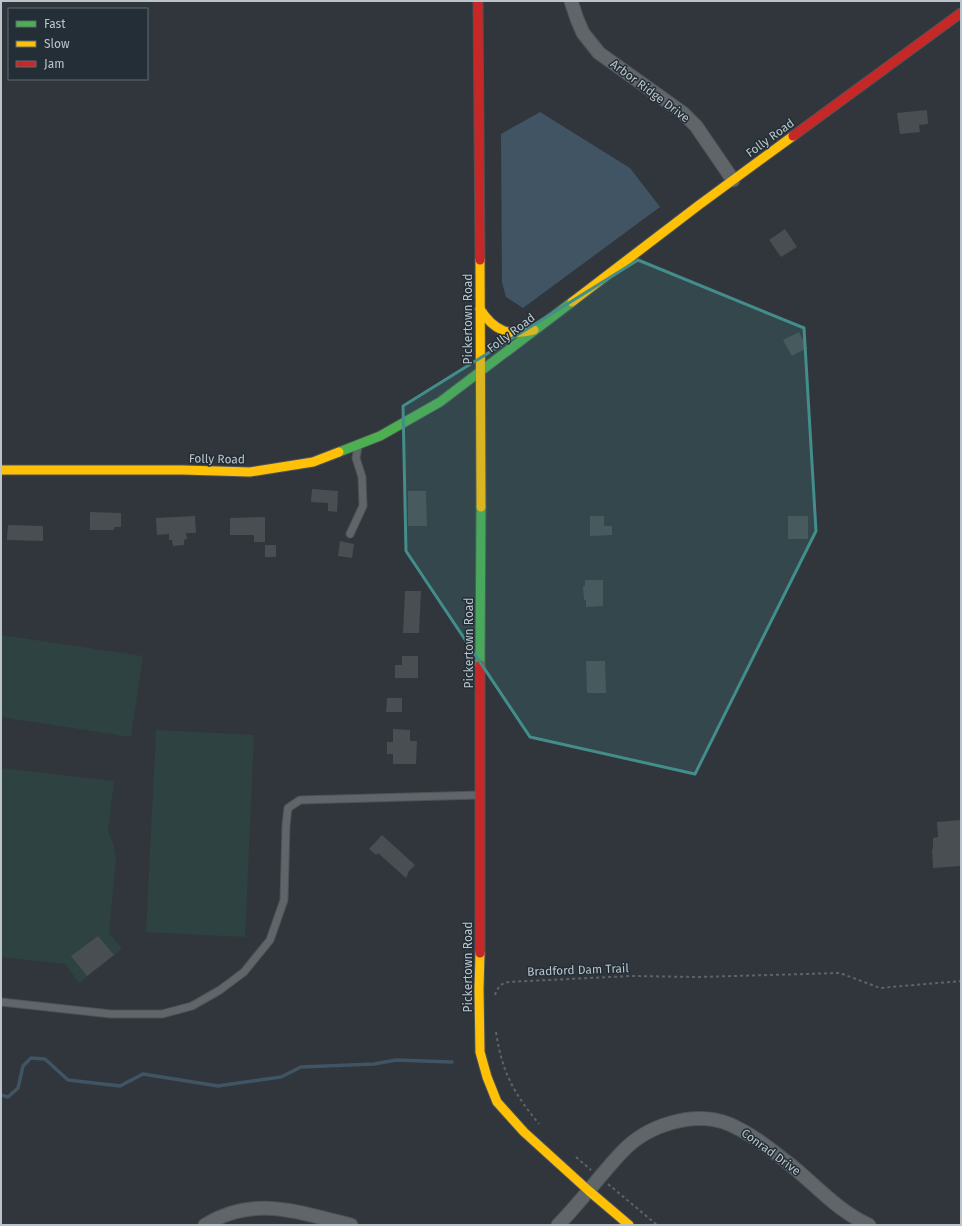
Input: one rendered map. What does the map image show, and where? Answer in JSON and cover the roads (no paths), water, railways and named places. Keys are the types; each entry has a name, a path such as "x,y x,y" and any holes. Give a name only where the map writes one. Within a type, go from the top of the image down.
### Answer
{"street":[{"name":"Pickertown Road","path":"478,1 481,371 480,1052 498,1102 503,1109 524,1132 589,1192 629,1225"},
{"name":"Arbor Ridge Drive","path":"571,1 583,33 600,53 683,113 696,126 733,180"},
{"name":"Folly Road","path":"1,470 183,470 250,472 313,462 380,436 444,399 733,180 961,13"},
{"path":"480,309 489,321 502,330 514,334 524,333 536,329"},
{"path":"444,399 459,400"},
{"path":"474,409 480,420"},
{"name":"Conrad Drive","path":"558,1225 589,1192 623,1151 635,1140 648,1132 681,1120 696,1119 728,1123 758,1140 840,1207 860,1221 869,1225"},
{"path":"205,1225 228,1213 263,1207 277,1208 351,1225"}],"lane":[{"path":"350,534 363,506 362,477 356,458 359,445"},
{"path":"1,1002 111,1014 162,1014 192,1006 220,990 244,972 270,940 284,900 286,825 288,808 300,800 480,795"}],"water":[{"path":"540,112 630,168 660,207 523,308 506,297 502,282 501,134"}],"waterway":[{"path":"1,1095 8,1097 18,1088 23,1066 31,1058 45,1059 68,1080 120,1086 143,1074 218,1086 281,1077 301,1067 374,1064 396,1060 452,1062"}]}
